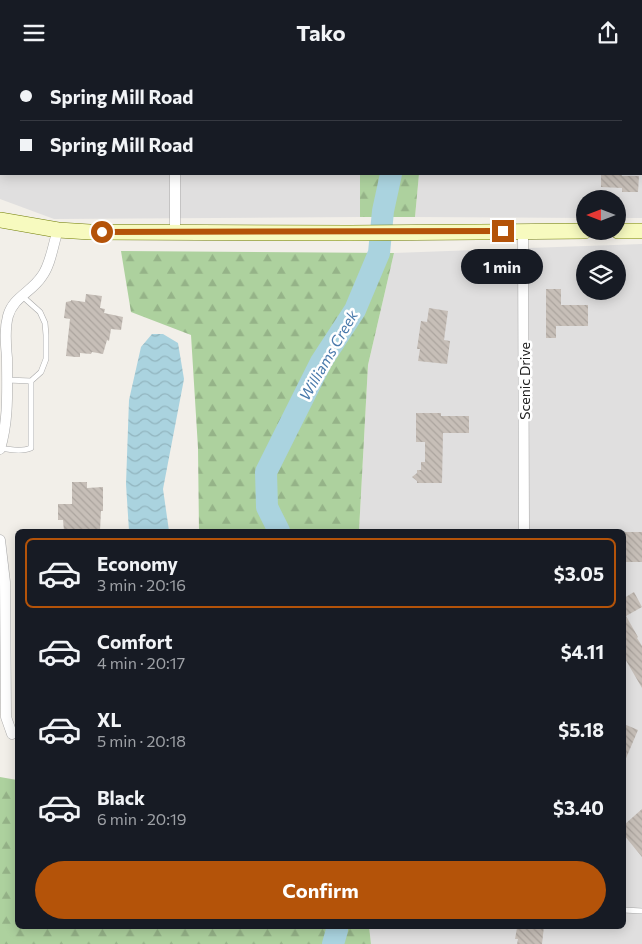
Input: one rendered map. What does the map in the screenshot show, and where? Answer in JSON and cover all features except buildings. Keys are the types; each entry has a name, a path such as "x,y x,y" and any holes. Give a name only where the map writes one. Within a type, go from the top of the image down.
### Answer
{"street":[{"path":"175,175 175,233"},
{"path":"0,220 58,230 90,232 350,233 576,231"},
{"path":"0,448 7,414 6,325 12,306 43,275 58,230"},
{"name":"Scenic Drive","path":"523,231 524,529"},
{"path":"626,231 642,231"},
{"path":"0,540 5,582 6,717 12,734"}],"lane":[{"path":"7,380 31,381 41,372 46,359 45,323 40,312 22,295"},
{"path":"0,448 28,450 31,448 31,381"},
{"path":"626,910 642,911"}],"shaded area":[{"path":"0,175 360,175 360,217 54,219 0,199"},
{"path":"419,175 642,175 642,218 626,218 626,190 576,190 576,218 415,217"},
{"path":"642,244 642,944 371,944 369,929 626,929 626,529 359,529 368,365 394,253"}],"green space":[{"path":"360,175 419,175 415,217 360,217"},
{"path":"121,251 394,253 368,365 359,529 199,529 198,448 191,335 131,312"},
{"path":"0,777 15,780 15,929 369,929 371,944 0,944"}],"water":[{"path":"152,334 163,334 178,343 184,379 163,489 169,529 129,529 126,484 129,400 141,347"}],"waterway":[{"name":"Williams Creek","path":"278,529 267,507 266,472 321,362 355,310 379,253 383,211 391,175"},
{"name":"Williams Creek","path":"333,944 337,929"}],"route":[{"path":"102,232 350,233 503,231"}]}
